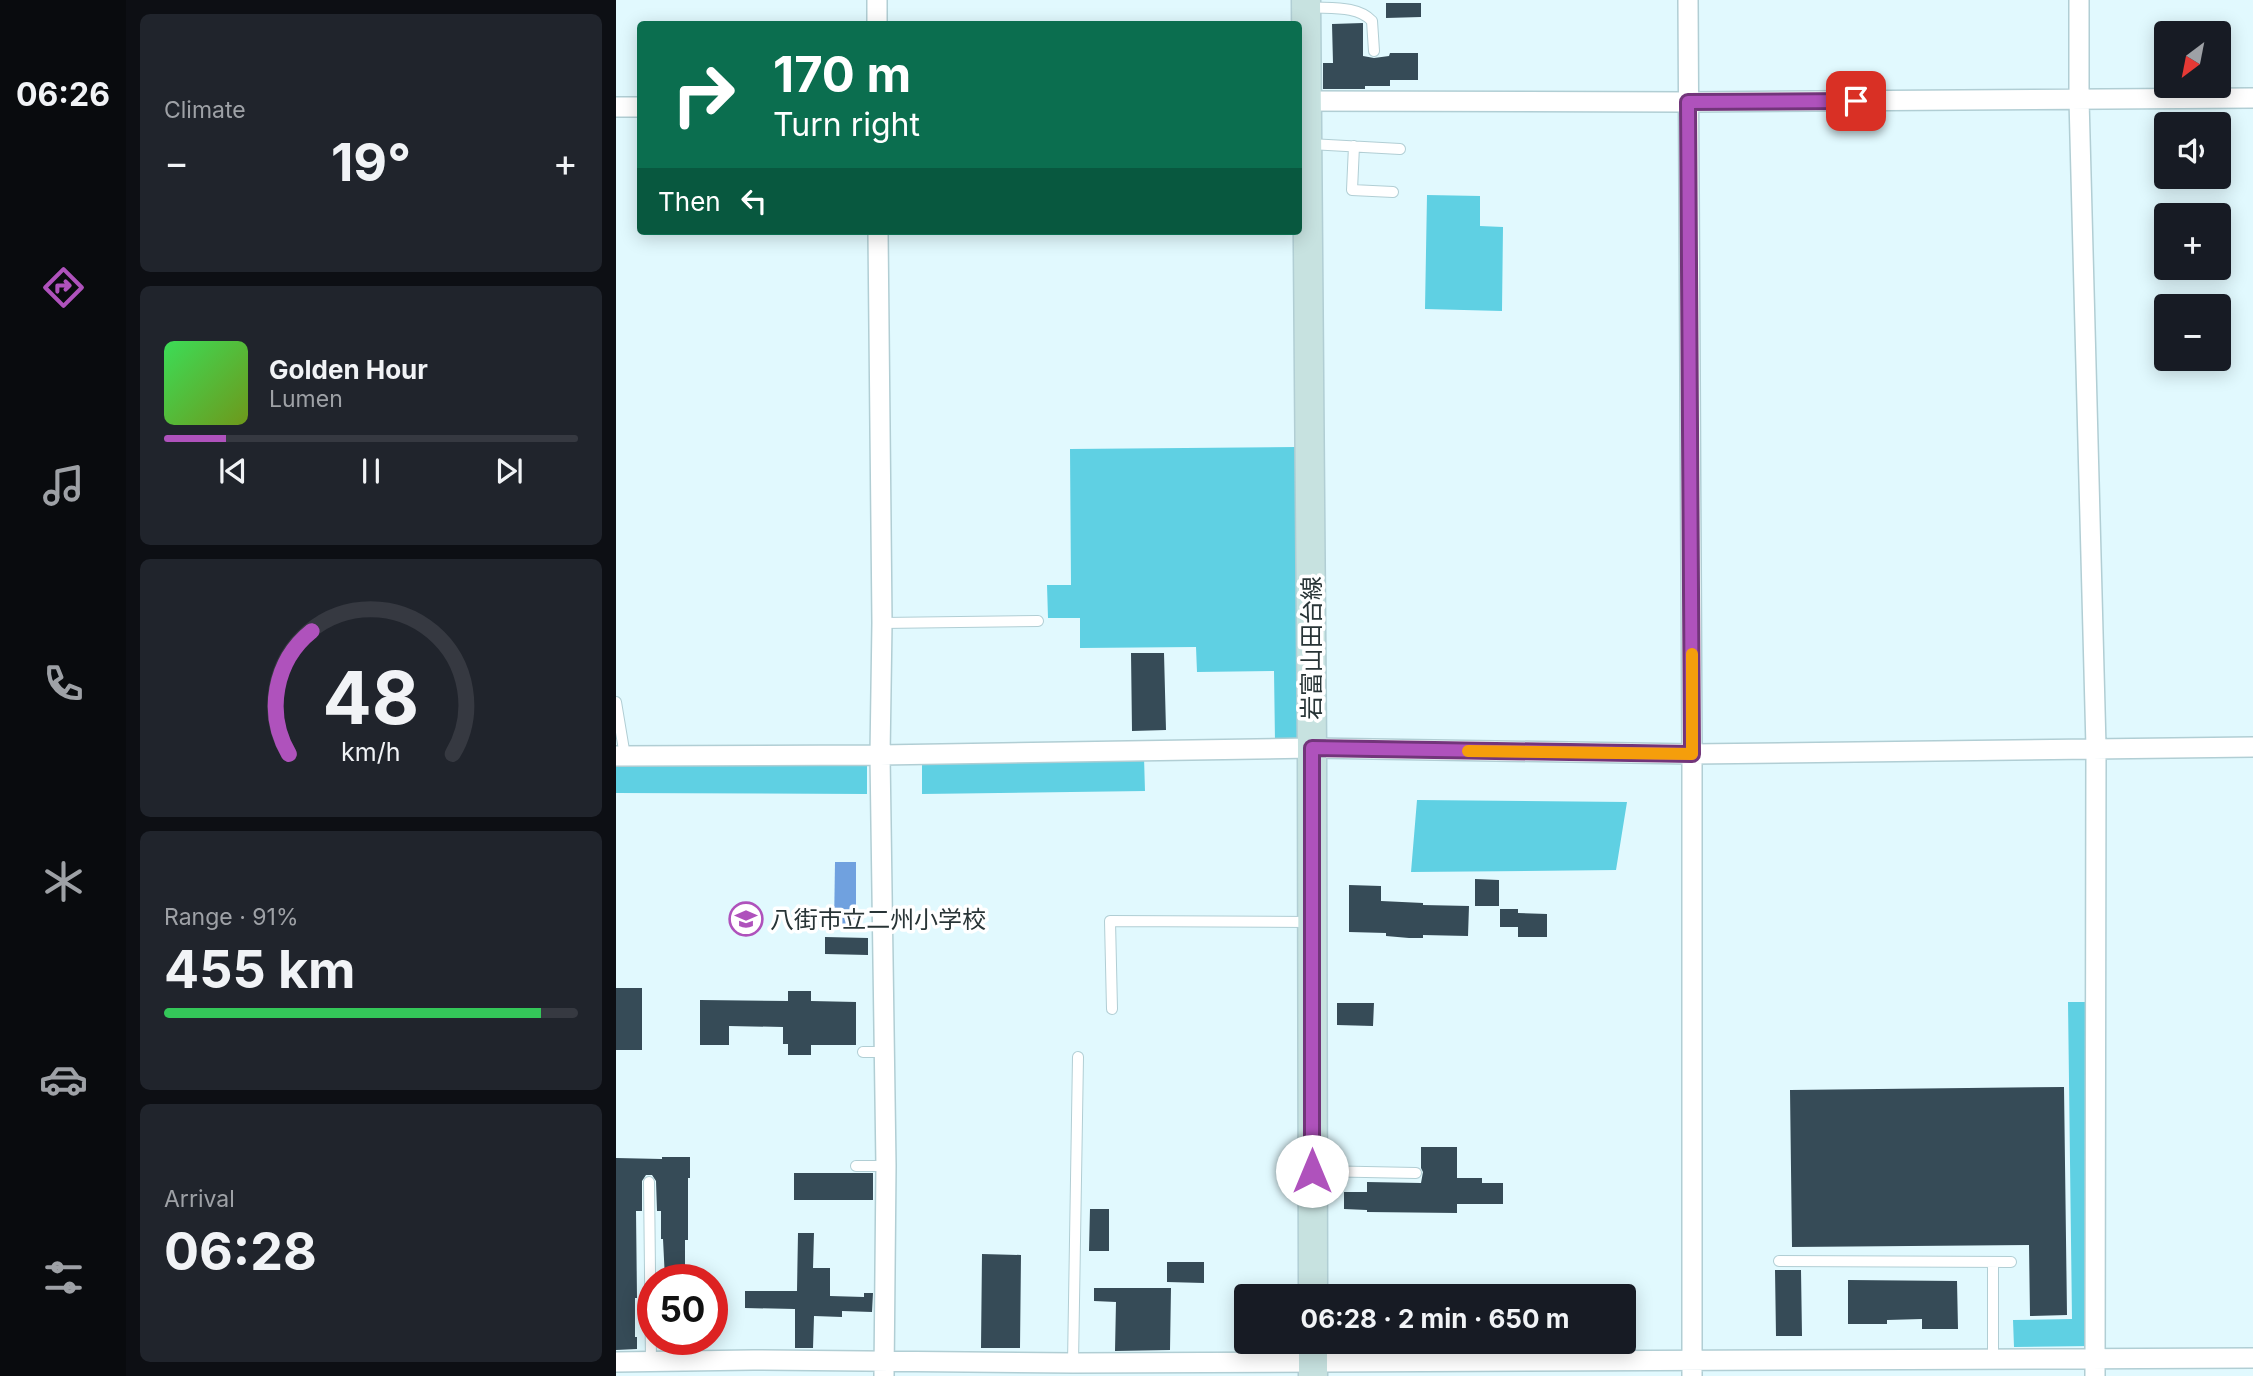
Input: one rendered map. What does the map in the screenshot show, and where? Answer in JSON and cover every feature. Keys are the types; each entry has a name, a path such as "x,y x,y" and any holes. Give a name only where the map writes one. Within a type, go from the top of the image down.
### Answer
{"main road":[{"name":"岩富山田台線","path":"1306,4 1302,101 1307,144 1313,1284"}],"street":[{"path":"877,0 877,21"},
{"path":"1688,0 1692,754 1691,1368"},
{"path":"2079,0 2079,99 2096,747 2095,1367"},
{"path":"1302,101 1688,102 2253,98"},
{"path":"616,107 637,107"},
{"path":"878,235 882,623 880,755 886,1166 884,1368"},
{"path":"621,756 1312,748 1692,754 2253,747"},
{"path":"616,1362 884,1368 1073,1363 1213,1369 1313,1360 1363,1369 1691,1368 1993,1359 2095,1367 2253,1358"}],"lane":[{"path":"1306,4 1352,10 1367,16 1372,21 1374,51"},
{"path":"1307,144 1400,149"},
{"path":"1354,146 1352,190 1393,192"},
{"path":"882,623 1038,621"},
{"path":"616,702 621,756"},
{"path":"1112,1010 1110,921 1312,922"},
{"path":"863,1052 884,1052"},
{"path":"1073,1363 1077,1057"},
{"path":"856,1166 886,1166"},
{"path":"1312,1171 1416,1173"},
{"path":"649,1182 659,1364"},
{"path":"1779,1261 2011,1262"},
{"path":"1993,1262 1993,1359"}],"shaded area":[{"path":"1427,195 1480,196 1480,226 1503,227 1502,311 1425,309"},
{"path":"1297,447 1301,742 1275,742 1274,671 1197,672 1196,647 1080,648 1080,618 1048,618 1047,585 1071,585 1070,449"},
{"path":"1144,757 1145,791 922,794 922,759"},
{"path":"616,765 867,766 867,794 616,793"},
{"path":"1417,800 1627,802 1616,870 1411,872"},
{"path":"835,862 856,862 856,926 834,926"},
{"path":"2068,1002 2085,1002 2090,1346 2014,1347 2013,1320 2072,1319"}],"building":[{"path":"1386,3 1421,3 1421,17 1386,18"},
{"path":"1363,23 1363,56 1374,58 1389,56 1390,53 1418,53 1418,80 1390,80 1390,86 1365,86 1365,89 1323,89 1323,63 1333,63 1332,24"},
{"path":"1131,653 1164,653 1166,730 1132,731"},
{"path":"1475,879 1499,880 1499,906 1475,906"},
{"path":"1349,885 1381,886 1381,901 1469,906 1468,936 1423,935 1423,938 1409,938 1386,936 1386,933 1349,932"},
{"path":"1500,909 1547,914 1547,937 1518,937 1518,927 1500,927"},
{"path":"825,937 868,938 868,955 825,954"},
{"path":"616,988 642,988 642,1050 616,1050"},
{"path":"788,991 811,991 811,1001 856,1002 856,1045 811,1045 811,1055 788,1055 788,1044 783,1044 783,1027 729,1026 729,1045 700,1045 700,1000 788,1001"},
{"path":"1337,1003 1374,1003 1373,1026 1337,1025"},
{"path":"2064,1087 2067,1315 2030,1316 2029,1245 1792,1247 1790,1090"},
{"path":"1421,1147 1457,1147 1457,1178 1482,1178 1482,1183 1503,1183 1503,1204 1457,1204 1457,1213 1367,1212 1344,1209 1344,1192 1367,1192 1367,1182 1421,1183"},
{"path":"690,1157 685,1264 664,1264 656,1181 652,1175 646,1175 642,1181 642,1211 636,1211 637,1349 616,1350 616,1158"},
{"path":"794,1173 873,1173 873,1200 794,1200"},
{"path":"1090,1209 1109,1209 1109,1251 1089,1251"},
{"path":"798,1233 814,1233 813,1268 830,1268 830,1296 864,1297 864,1293 873,1293 872,1312 842,1311 842,1317 814,1316 813,1348 795,1348 795,1309 745,1308 745,1291 797,1291"},
{"path":"982,1254 1021,1255 1020,1348 981,1348"},
{"path":"1167,1262 1204,1262 1204,1283 1167,1282"},
{"path":"1775,1270 1801,1270 1802,1336 1776,1336"},
{"path":"1848,1280 1957,1281 1958,1329 1922,1329 1922,1319 1887,1320 1887,1324 1848,1324"},
{"path":"1094,1288 1171,1288 1170,1350 1115,1351 1116,1302 1094,1301"}],"slow traffic":[{"path":"1468,751 1692,754 1692,654"}],"place":[{"name":"八街市立二州小学校","path":"746,919"}],"route":[{"path":"1312,1171 1312,748 1692,754 1688,102 1856,101"}]}
